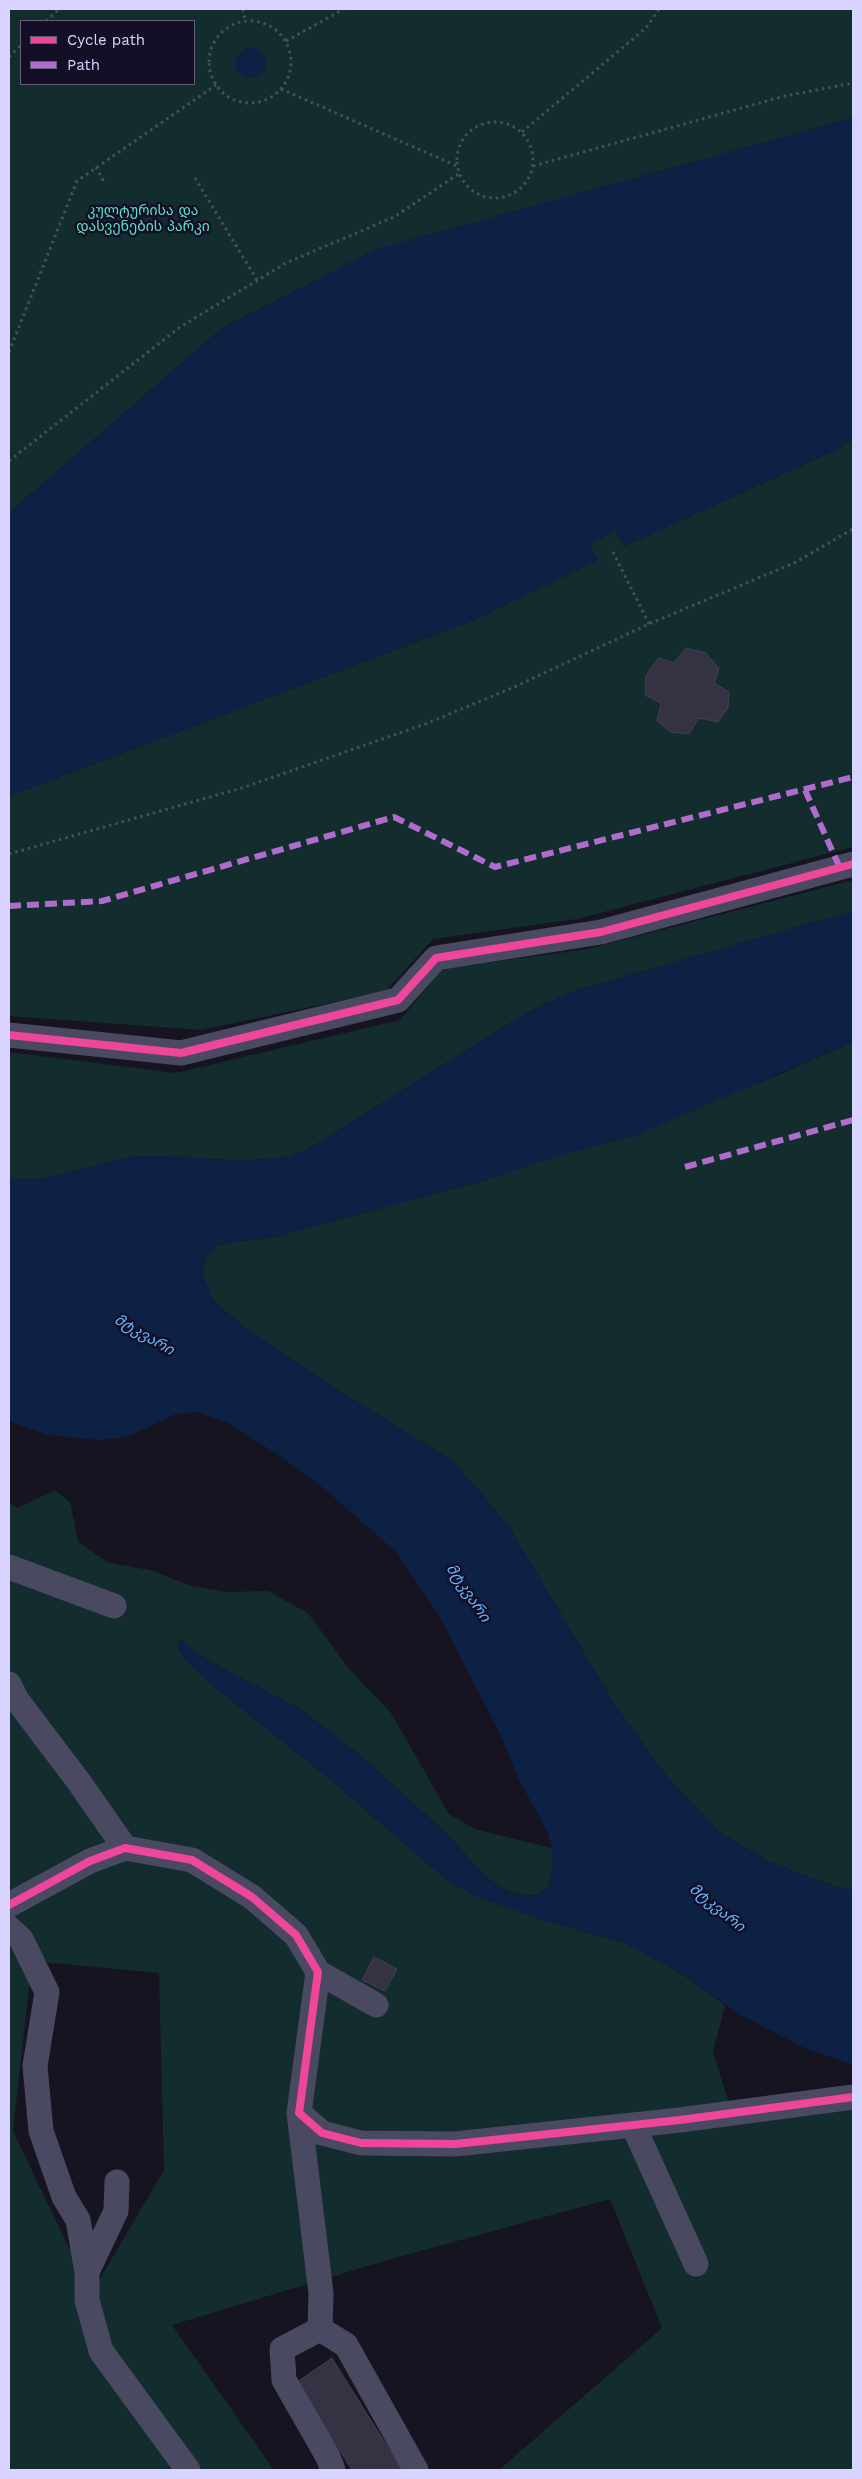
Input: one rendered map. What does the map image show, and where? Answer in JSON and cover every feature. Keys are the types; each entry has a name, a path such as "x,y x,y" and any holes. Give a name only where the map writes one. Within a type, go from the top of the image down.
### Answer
{"street":[{"path":"9,1034 181,1053 398,1000 436,958 601,932 853,864"},
{"path":"9,1567 114,1606"},
{"path":"9,1684 17,1700 80,1782 125,1848"},
{"path":"9,1905 90,1861 125,1848 192,1860 252,1897 296,1935 318,1972 376,2005"},
{"path":"9,1928 21,1939 48,1992 35,2066 41,2131 64,2197 78,2220 87,2272 87,2300 101,2351 188,2470"},
{"path":"318,1972 299,2113 321,2293 320,2329"},
{"path":"299,2113 322,2132 362,2143 455,2144 633,2125 853,2097"},
{"path":"633,2125 696,2264"},
{"path":"87,2272 116,2211 118,2182"},
{"path":"320,2329 282,2349 284,2380 328,2457 333,2470"},
{"path":"320,2329 346,2345 416,2470"}],"path":[{"path":"47,20 59,9"},
{"path":"244,9 245,21"},
{"path":"286,41 344,9"},
{"path":"522,132 646,28 659,9"},
{"path":"245,21 268,25 286,41 290,53 291,66 288,78 281,89 272,97 260,102 248,103 230,98 216,85 210,72 213,45 221,34 232,26 245,21"},
{"path":"9,56 20,46"},
{"path":"533,166 785,96 853,83"},
{"path":"9,352 77,181 216,85"},
{"path":"281,89 458,166"},
{"path":"489,122 500,122 522,132 529,142 533,166 524,186 515,193 499,198 483,196 473,191 465,183 458,166 458,154 461,143 468,133 477,126 489,122"},
{"path":"96,168 105,184"},
{"path":"9,461 180,327 286,263 394,217 460,173"},
{"path":"195,178 257,280"},
{"path":"9,854 245,788 371,745 512,688 649,624 794,563 853,529"},
{"path":"613,552 649,624"}],"green space":[{"name":"კულტურისა და დასვენების პარკი","path":"9,9 853,9 853,118 376,250 221,329 9,513"},
{"path":"853,439 853,847 577,919 433,939 386,991 201,1030 9,1016 9,796 474,620 597,560 589,544 616,530 625,546 838,449"},
{"path":"853,880 853,911 574,991 526,1013 310,1148 289,1157 245,1161 159,1156 128,1157 40,1179 9,1180 9,1052 176,1073 400,1020 442,969 588,949"},
{"path":"853,1042 853,1891 816,1880 768,1861 719,1832 663,1772 613,1702 511,1530 451,1460 330,1385 242,1325 214,1301 202,1275 205,1259 216,1245 278,1236 489,1179 769,1079"},
{"path":"55,1490 70,1502 78,1542 109,1563 150,1570 191,1586 226,1592 268,1591 308,1613 350,1670 391,1713 449,1814 475,1829 552,1848 552,1874 548,1889 536,1895 526,1896 508,1891 487,1878 445,1832 361,1756 303,1711 208,1660 179,1640 178,1642 181,1653 212,1685 332,1781 448,1881 542,1920 626,1943 682,1974 725,2005 713,2052 732,2113 853,2097 853,2470 499,2470 662,2328 610,2199 384,2261 172,2325 274,2470 9,2470 9,1502 18,1508","holes":["32,1961 159,1973 164,2170 91,2294 13,2131"]}],"water":[{"path":"251,48 257,49 265,57 265,69 257,77 251,78 245,77 237,69 236,63 237,57 245,49"},
{"path":"853,118 853,439 838,449 625,546 616,530 589,544 597,561 474,620 9,796 9,513 221,329 376,249"},
{"name":"მტკვარი","path":"853,911 853,1042 634,1136 555,1157 489,1179 278,1236 216,1245 205,1259 202,1275 214,1301 242,1325 330,1385 451,1460 511,1530 613,1702 663,1772 719,1832 768,1861 816,1880 853,1891 853,2065 802,2047 741,2015 682,1974 626,1943 542,1920 475,1896 448,1881 332,1781 212,1685 189,1664 177,1647 180,1640 208,1660 303,1711 361,1756 445,1832 487,1878 508,1891 526,1896 536,1895 548,1889 552,1874 552,1848 547,1831 518,1778 501,1736 440,1617 396,1552 326,1490 283,1458 230,1424 197,1412 176,1414 134,1434 120,1438 98,1440 47,1435 9,1421 9,1180 40,1179 128,1157 159,1156 245,1161 289,1157 310,1148 526,1013 574,991"}],"building":[{"path":"686,648 706,653 719,669 714,683 729,692 728,708 718,722 699,718 689,734 671,732 657,721 661,703 645,695 646,676 658,658 674,663"},
{"path":"374,1957 397,1969 385,1991 362,1980"},
{"path":"332,2358 402,2470 352,2470 297,2382"}],"marked path":[{"path":"9,906 102,901 394,817 495,867 853,777"},
{"path":"805,790 840,868"},
{"path":"685,1167 853,1120"}],"cycle path":[{"path":"9,1035 181,1053 398,1000 436,958 601,932 853,864"},
{"path":"9,1905 90,1861 125,1848 192,1860 252,1897 296,1935 318,1972 299,2113 322,2133 361,2143 455,2144 680,2120 853,2097"}]}
